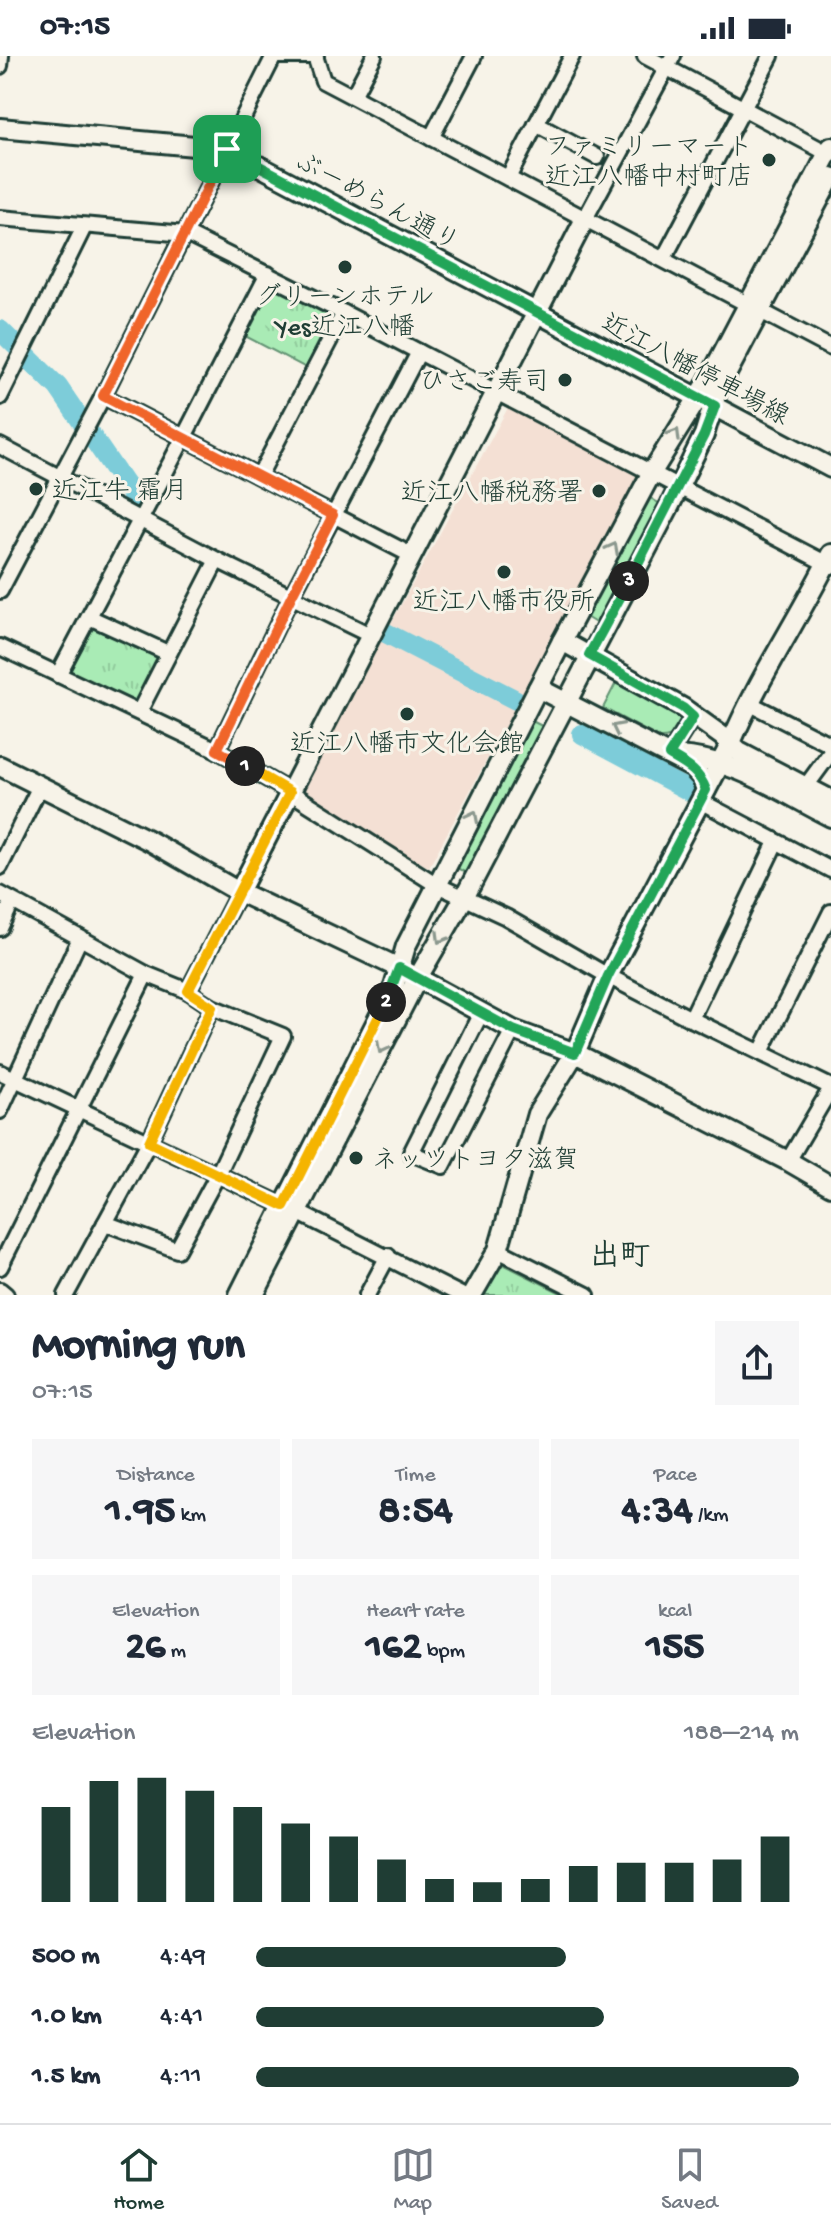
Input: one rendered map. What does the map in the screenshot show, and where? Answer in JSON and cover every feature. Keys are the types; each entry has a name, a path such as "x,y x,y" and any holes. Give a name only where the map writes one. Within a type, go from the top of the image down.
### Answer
{"street":[{"path":"0,66 1,56"},
{"path":"0,591 186,234 273,56 315,56 323,81 831,348"},
{"path":"353,96 374,56"},
{"path":"431,138 474,56"},
{"path":"508,178 572,56"},
{"path":"254,1295 394,987 406,946 652,472 717,392 830,152 743,108 670,62 645,56"},
{"path":"664,258 771,56"},
{"path":"188,991 586,217 670,62"},
{"path":"536,124 597,157"},
{"name":"ぶーめらん通り","path":"0,128 227,149 537,314"},
{"path":"755,308 831,177"},
{"path":"0,218 186,234 830,561 749,703 721,763 608,976 575,1053 537,1114 498,1250 472,1295"},
{"path":"0,397 84,227"},
{"path":"58,675 268,274"},
{"path":"259,476 344,313"},
{"name":"近江八幡停車場線","path":"537,314 831,468"},
{"path":"217,750 291,597 419,352"},
{"path":"103,396 413,556"},
{"path":"239,1295 291,1209 464,898 704,435 707,401"},
{"path":"0,446 217,560 372,636"},
{"path":"139,712 217,560"},
{"path":"89,617 168,653"},
{"path":"562,641 683,708 831,817"},
{"path":"0,647 217,750 437,885 506,917 608,976 691,1019 831,1087 788,1161"},
{"path":"538,688 693,768 702,778 703,795"},
{"path":"749,703 831,745"},
{"path":"669,755 693,717"},
{"path":"800,793 831,752"},
{"path":"669,755 700,757 800,793 831,800"},
{"path":"0,766 150,841 239,892 399,968 513,1030 575,1053 831,1186"},
{"path":"0,867 40,786"},
{"path":"703,795 776,842 831,870"},
{"path":"691,1019 776,842"},
{"path":"0,928 6,898 146,974 188,991 212,1007 283,1036 218,1174 177,1250 105,1223"},
{"path":"761,1052 831,912"},
{"path":"0,1111 80,938"},
{"path":"0,1267 146,974"},
{"path":"66,1295 149,1142 212,1007"},
{"path":"481,1013 411,1153 443,1166 513,1030"},
{"path":"0,1072 291,1209 461,1295"},
{"path":"498,1250 587,1295"},
{"path":"367,1295 388,1256"},
{"path":"0,1290 6,1295"}],"shaded area":[{"path":"510,404 643,470 429,867 296,799"}],"green space":[{"path":"275,286 332,315 335,323 311,366 306,368 247,337 245,331 268,289"},
{"path":"647,496 662,505 599,625 584,616"},
{"path":"94,625 160,655 136,704 70,671"},
{"path":"618,679 680,716 676,733 659,738 603,708"},
{"path":"530,720 546,728 468,874 455,867"},
{"path":"493,1264 503,1264 565,1295 477,1295"}],"waterway":[{"path":"0,330 58,387 140,507"},
{"path":"384,632 516,700"},
{"path":"582,734 691,792"}],"place":[{"name":"ファミリーマート 近江八幡中村町店","path":"769,160"},
{"name":"グリーンホテル Yes近江八幡","path":"345,267"},
{"name":"ひさご寿司","path":"565,380"},
{"name":"近江牛 霜月","path":"36,489"},
{"name":"近江八幡税務署","path":"599,491"},
{"name":"近江八幡市役所","path":"504,572"},
{"name":"近江八幡市文化会館","path":"407,714"},
{"name":"ネッツトヨタ滋賀","path":"356,1158"}],"district":[{"name":"出町","path":"620,1254"}],"route":[{"path":"227,149 715,406 670,505 589,655 683,708 693,717 669,755 693,768 702,778 706,790 608,976 575,1053 513,1030 399,968 394,987 284,1206 149,1142 212,1007 188,991 290,792 217,750 333,515 103,396 227,149"}]}
